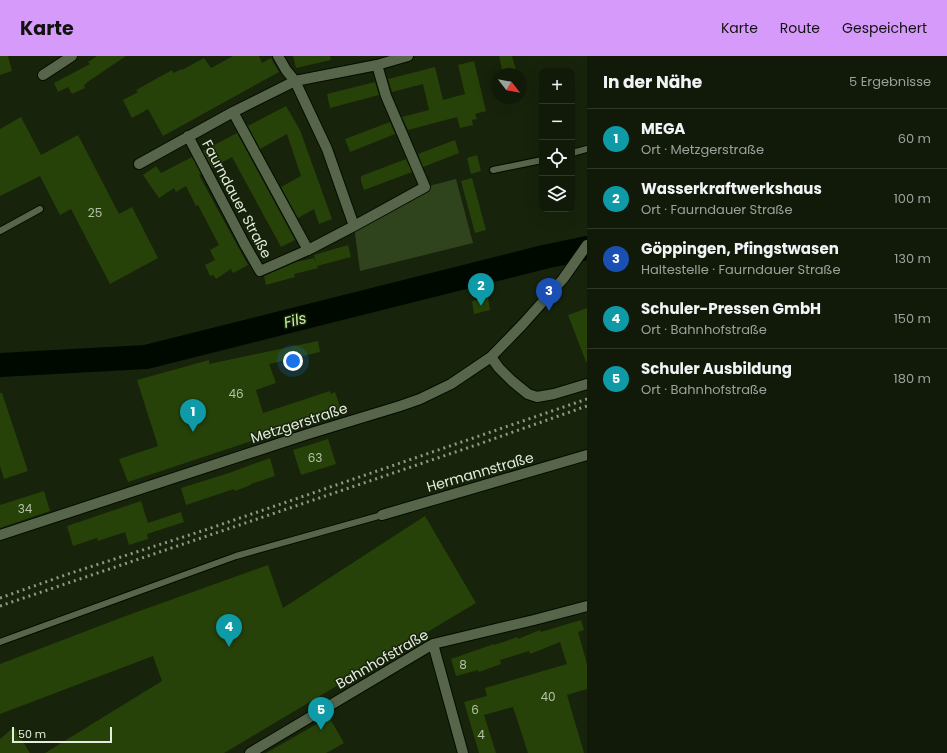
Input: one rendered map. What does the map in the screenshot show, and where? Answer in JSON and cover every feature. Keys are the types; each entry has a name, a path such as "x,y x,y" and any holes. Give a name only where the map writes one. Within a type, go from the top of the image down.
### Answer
{"street":[{"path":"43,75 72,56"},
{"path":"278,56 286,70 295,81 327,149 354,226"},
{"name":"Faurndauer Straße","path":"139,164 233,112 295,81 408,56"},
{"name":"Faurndauer Straße","path":"188,136 260,271 308,250 425,187 386,96 377,64"},
{"path":"233,112 308,250"},
{"path":"587,245 563,279 491,357 499,368 512,381 528,394 537,397 554,394 587,384"},
{"name":"Metzgerstraße","path":"0,535 308,434 420,399 451,384 491,357"},
{"name":"Hermannstraße","path":"382,515 587,455"},
{"name":"Bahnhofstraße","path":"250,753 432,644 587,606"},
{"path":"432,644 463,753"}],"lane":[{"path":"575,152 587,149"},
{"path":"493,170 539,161"},
{"path":"0,231 40,209"},
{"path":"0,642 236,556 382,515"}],"green space":[{"path":"456,179 473,243 360,271 354,226 425,187"}],"building":[{"path":"0,56 8,56 12,71 0,75"},
{"path":"97,56 126,56 86,83 84,85 85,88 72,94 68,87 58,92 54,83 90,64 88,62"},
{"path":"233,56 259,56 262,63 271,58 279,72 163,136 148,109 132,118 123,100 138,92 136,90 172,70 173,73 182,70 204,58 211,68"},
{"path":"293,56 330,56 331,60 296,68"},
{"path":"499,56 512,56 515,68 502,68"},
{"path":"474,61 486,111 475,114 477,119 472,120 473,125 460,128 457,117 408,130 402,117 429,110 423,84 392,92 388,79 435,67 443,100 465,94 458,65"},
{"path":"375,82 379,95 330,108 327,94"},
{"path":"286,106 300,130 332,219 319,224 314,209 298,218 281,187 301,176 287,134 260,149 248,126"},
{"path":"21,117 41,155 78,135 119,214 132,207 158,258 110,284 71,209 60,215 40,176 0,196 0,129"},
{"path":"390,122 395,134 350,152 345,139"},
{"path":"237,133 295,240 281,247 232,157 212,168 203,151"},
{"path":"455,140 459,153 423,167 418,154"},
{"path":"477,155 481,171 471,174 467,158"},
{"path":"192,157 201,174 199,175 248,265 233,273 231,269 216,279 213,275 210,276 205,265 215,260 210,250 219,245 186,186 176,192 174,188 159,198 143,175 156,166 161,173"},
{"path":"406,159 412,172 364,190 361,176"},
{"path":"472,178 486,230 475,233 461,181"},
{"path":"348,245 351,257 317,266 318,268 294,274 295,277 266,285 264,276 296,262 314,258 316,264 314,255"},
{"path":"488,298 490,310 474,314 472,301"},
{"path":"587,308 587,362 586,362 568,315"},
{"path":"318,341 320,352 269,364 276,383 256,390 263,413 330,391 331,394 335,392 341,409 336,411 336,413 128,482 119,459 158,446 137,380 209,360 209,364"},
{"path":"0,393 2,393 28,471 4,479 0,466"},
{"path":"328,439 336,464 301,475 293,450"},
{"path":"270,458 275,476 235,491 234,489 186,505 181,488"},
{"path":"44,491 50,511 0,528 0,505"},
{"path":"141,501 148,523 181,512 184,522 147,534 148,539 129,545 125,532 98,541 97,538 73,546 67,526"},
{"path":"425,516 476,603 224,753 45,753 162,681 153,656 0,714 0,664 123,617 268,565 283,608"},
{"path":"581,620 584,630 578,632 587,664 587,689 567,695 584,753 528,753 513,707 484,715 496,753 479,753 464,702 487,696 485,688 567,664 560,642 530,654 529,651 500,660 501,664 479,672 478,670 456,676 451,659 494,644 518,637 518,639 540,630 541,632"},
{"path":"329,717 344,743 326,753 266,753"},
{"path":"14,727 30,753 0,753 0,739"}],"waterway":[{"name":"Fils","path":"0,365 146,357 544,257 587,248"}],"railway":[{"path":"0,598 71,573 205,530 587,399"},
{"path":"0,606 587,406"}],"place":[{"name":"Wasserkraftwerkshaus","path":"481,306"},
{"name":"Göppingen, Pfingstwasen","path":"549,311"},
{"name":"MEGA","path":"193,432"},
{"name":"Schuler-Pressen GmbH","path":"229,647"},
{"name":"Schuler Ausbildung","path":"321,730"}]}
